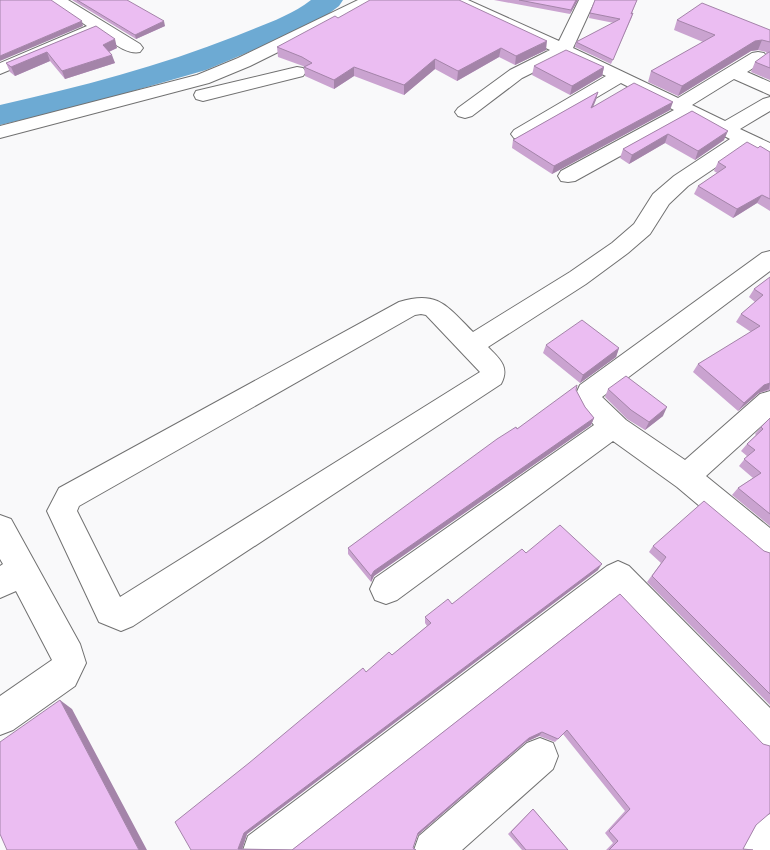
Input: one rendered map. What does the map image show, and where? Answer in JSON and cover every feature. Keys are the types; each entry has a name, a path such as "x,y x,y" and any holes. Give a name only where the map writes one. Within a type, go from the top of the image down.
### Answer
{"street":[{"path":"57,0 134,48"},
{"path":"0,132 203,79 244,62 371,0"},
{"path":"455,0 620,76 770,151"},
{"path":"465,112 516,74 563,50 588,0"},
{"path":"0,51 8,66 100,26"},
{"path":"568,176 684,107 733,72 758,57"},
{"path":"173,88 190,96 199,96 297,72"},
{"path":"726,128 769,101 733,72"},
{"path":"521,134 620,76"},
{"path":"472,345 578,278 620,248 642,229 661,199 681,181 745,138"},
{"path":"770,259 589,392 588,398 592,405 614,426 686,477 770,546"},
{"path":"421,305 435,310 472,345 493,368 493,375 489,380 121,615 110,612 62,511 65,501 74,492 408,308 421,305"},
{"path":"686,477 770,402"},
{"path":"386,589 614,426"},
{"path":"0,529 11,576 68,656 69,663 63,674 0,717"},
{"path":"262,850 618,576 770,733"},
{"path":"433,850 540,756"},
{"path":"756,850 770,833"}],"building":[{"path":"0,0 51,0 82,21 0,56"},
{"path":"77,0 127,0 164,21 135,35"},
{"path":"370,0 459,0 547,41 516,56 501,48 458,71 435,59 404,85 354,67 334,80 304,67 312,63 302,57 277,47 335,16 338,18"},
{"path":"519,0 576,0 571,10"},
{"path":"595,0 637,0 613,60 576,42 620,19 590,13"},
{"path":"702,3 770,30 770,42 755,41 682,86 651,71 715,35 677,20"},
{"path":"96,26 115,39 103,45 112,55 62,71 47,52 11,67 6,63"},
{"path":"566,50 604,67 572,86 534,66"},
{"path":"769,52 770,68 755,62"},
{"path":"634,83 673,102 554,166 513,140 598,92 591,108"},
{"path":"692,111 728,131 698,151 668,134 632,155 623,149"},
{"path":"747,142 758,148 760,146 770,152 770,199 762,195 737,209 698,186 726,167 718,162"},
{"path":"770,277 770,383 764,385 744,403 698,364 760,326 741,314 763,295 754,289"},
{"path":"582,320 619,348 583,375 546,345"},
{"path":"626,376 667,407 649,422 631,410 608,389"},
{"path":"577,385 576,390 585,407 594,418 374,571 371,576 348,548 497,439 516,427 517,429"},
{"path":"770,418 770,514 738,488 761,473 744,459 755,450 747,444 763,429 761,427"},
{"path":"704,501 764,551 770,553 770,694 652,576 666,557 653,546"},
{"path":"560,525 602,564 244,833 238,849 292,850 191,850 175,822 363,668 366,672 389,652 392,655 431,623 425,617 448,599 452,604 522,549 526,553"},
{"path":"620,594 763,744 770,746 770,813 756,825 743,849 753,850 609,850 618,841 609,831 630,809 567,730 558,739 542,732 529,738 418,833 413,848 416,850 292,850"},
{"path":"60,700 139,850 7,850 0,834 0,742"},
{"path":"533,809 568,850 526,850 511,832"}],"waterway":[{"path":"0,115 70,99 195,63 305,18 329,0"}]}
